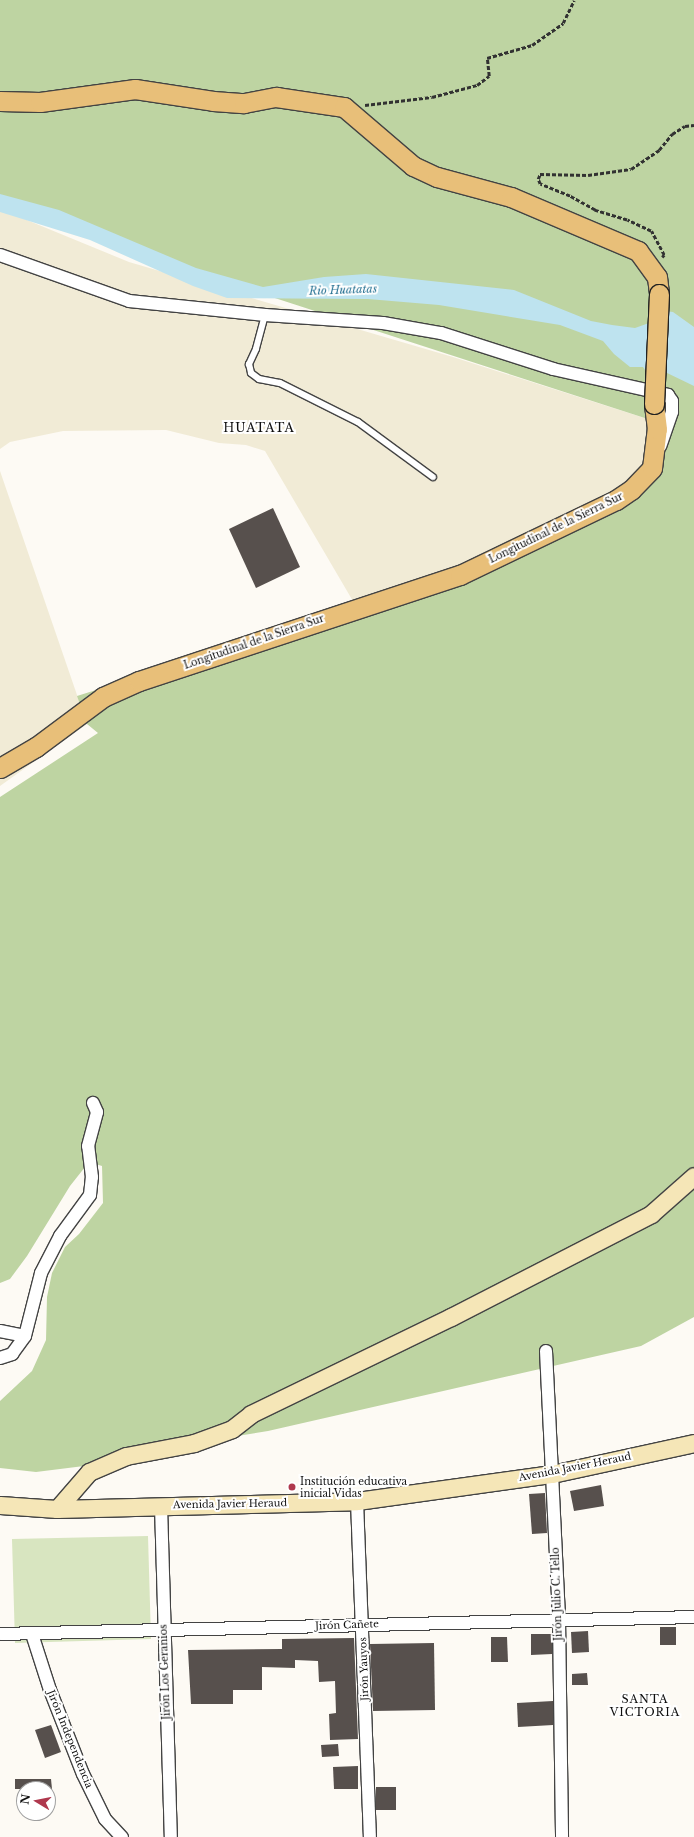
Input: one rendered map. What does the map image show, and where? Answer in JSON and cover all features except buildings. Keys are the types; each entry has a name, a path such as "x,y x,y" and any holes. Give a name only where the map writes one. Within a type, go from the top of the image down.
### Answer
{"main road":[{"path":"0,101 40,102 135,89 213,101 244,103 276,97 344,107 413,166 437,177 510,197 585,230 623,243 638,251 650,264 657,277 659,294 654,404 657,429 652,468"},
{"name":"Longitudinal de la Sierra Sur","path":"0,768 36,747 103,697 139,681 363,605 460,575 616,500 631,490 652,468"},
{"path":"57,1509 89,1472 126,1456 194,1442 232,1429 251,1414 451,1317 651,1214 694,1176"},
{"name":"Avenida Javier Heraud","path":"0,1505 57,1509 357,1501 552,1474 694,1443"}],"street":[{"path":"0,255 129,301 265,315 383,324 441,333 554,369 668,395 672,401 671,417 652,468"},
{"path":"0,1358 12,1354 25,1336 41,1273 60,1236 90,1195 92,1177 88,1146 97,1112 93,1103"},
{"path":"0,1330 25,1336"},
{"name":"Jirón Julio C. Tello","path":"546,1351 558,1619 562,1837"},
{"name":"Jirón Yauyos","path":"357,1501 370,1837"},
{"name":"Jirón Los Geranios","path":"161,1506 171,1837"},
{"name":"Jirón Cañete","path":"0,1634 164,1631 558,1619 694,1617"},
{"name":"Jirón Independencia","path":"32,1634 50,1690 83,1774 105,1819 122,1837"}],"lane":[{"path":"265,315 256,349 249,364 251,373 259,379 280,383 358,422 433,477"}],"path":[{"path":"344,107 432,98 477,86 489,76 487,58 532,45 563,22 574,0"},
{"path":"650,264 660,260 664,255 651,231 627,220 595,210 570,196 540,184 538,179 540,174 588,175 631,168 659,150 672,134 685,126 694,125"}],"shaded area":[{"path":"0,209 129,262 453,357 654,421 641,473 602,507 357,608 265,451 246,445 219,443 166,430 63,431 10,442 0,449"},
{"path":"0,471 87,724 0,786"}],"green space":[{"path":"0,0 694,0 694,1317 641,1346 268,1431 188,1444 100,1464 36,1472 0,1468 0,1401 32,1371 46,1340 47,1297 52,1273 65,1247 79,1234 103,1203 102,1166 89,1162 70,1186 27,1256 10,1279 0,1283 0,797 98,733 87,724 77,696 404,593 602,507 641,473 654,421 0,209"},
{"path":"148,1536 151,1639 15,1643 12,1539"}],"water":[{"name":"Rio Huatatas","path":"0,194 59,210 196,268 263,287 324,277 366,274 514,290 591,321 635,328 649,323 657,310 673,312 694,327 694,386 665,372 648,374 643,367 630,367 614,354 603,341 560,325 439,305 368,299 227,298 193,286 90,240 0,212"}],"place":[{"name":"Institución educativa inicial Vidas","path":"292,1487"}],"district":[{"name":"HUATATA","path":"259,428"},
{"name":"SANTA VICTORIA","path":"645,1706"}]}
